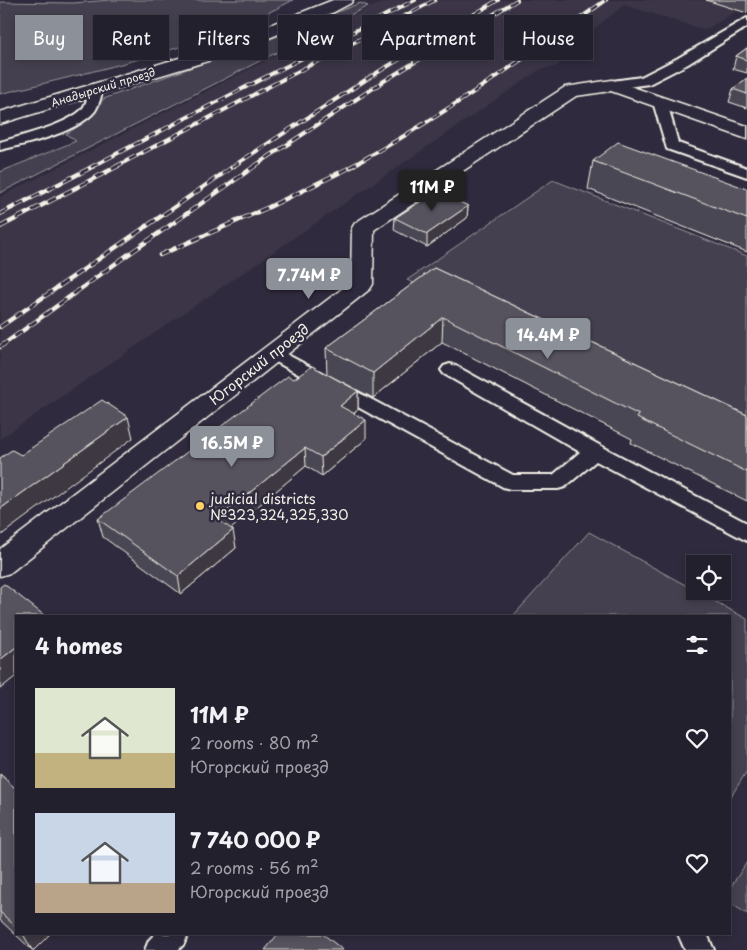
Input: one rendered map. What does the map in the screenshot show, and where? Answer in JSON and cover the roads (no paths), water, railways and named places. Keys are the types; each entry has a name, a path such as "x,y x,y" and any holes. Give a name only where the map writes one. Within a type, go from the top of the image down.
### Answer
{"street":[{"name":"Анадырский проезд","path":"0,118 215,53 328,9 345,0"},
{"path":"612,85 747,133"},
{"name":"Югорский проезд","path":"0,565 362,284 363,228 571,91 612,85"}],"lane":[{"path":"612,85 644,81 683,61 747,22"},
{"path":"0,146 50,131 78,119 90,109 96,89"},
{"path":"660,102 672,146 747,173"},
{"path":"273,353 510,482 558,482 594,451"},
{"path":"450,370 594,451 747,532"},
{"path":"159,950 173,935"},
{"path":"692,935 700,950"}],"railway":[{"path":"91,167 415,0"},
{"path":"115,167 435,0"},
{"path":"232,167 370,77 498,0"},
{"path":"253,167 384,81 517,0"},
{"path":"350,167 449,108 606,0"},
{"path":"0,214 94,166"},
{"path":"0,227 118,166"},
{"path":"0,327 234,166"},
{"path":"0,347 255,166"},
{"path":"160,255 269,207 353,166"}],"place":[{"name":"judicial districts №323,324,325,330","path":"200,506"}]}
